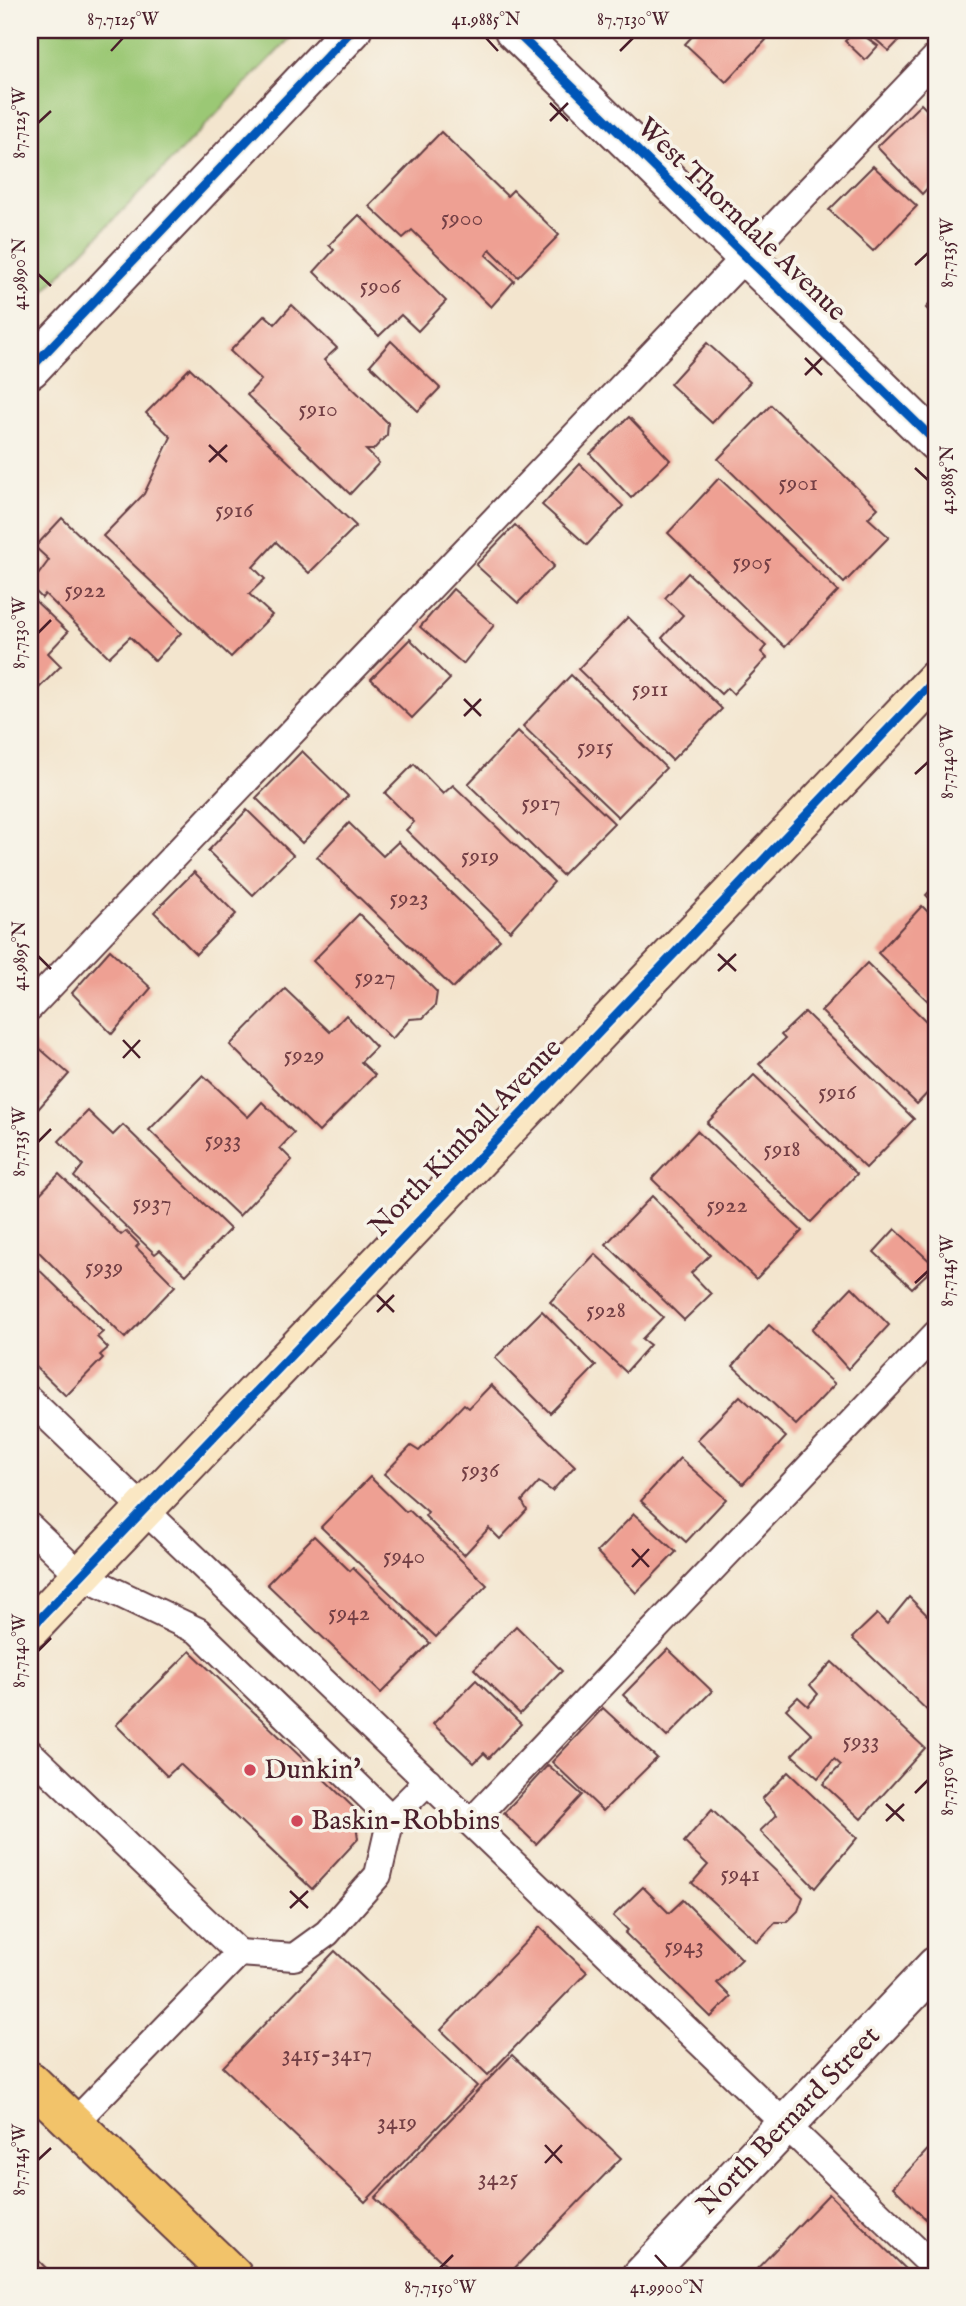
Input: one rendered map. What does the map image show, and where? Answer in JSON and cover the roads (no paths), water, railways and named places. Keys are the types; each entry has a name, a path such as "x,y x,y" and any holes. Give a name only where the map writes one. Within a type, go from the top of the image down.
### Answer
{"main road":[{"path":"30,2081 233,2276"}],"street":[{"path":"30,369 352,30"},
{"name":"West Thorndale Avenue","path":"514,30 936,442"},
{"name":"North Kimball Avenue","path":"30,1629 936,679"},
{"name":"North Bernard Street","path":"642,2276 936,1966"}],"lane":[{"path":"30,1007 936,57"},
{"path":"471,1822 936,1334"},
{"path":"30,1399 936,2269"},
{"path":"30,1527 80,1575 198,1631 391,1818"},
{"path":"30,1753 239,1953 294,1957 327,1933 379,1875 391,1818 428,1781"},
{"path":"74,2123 239,1953"}],"place":[{"name":"Dunkin'","path":"250,1770"},
{"name":"Baskin-Robbins","path":"297,1821"}]}
